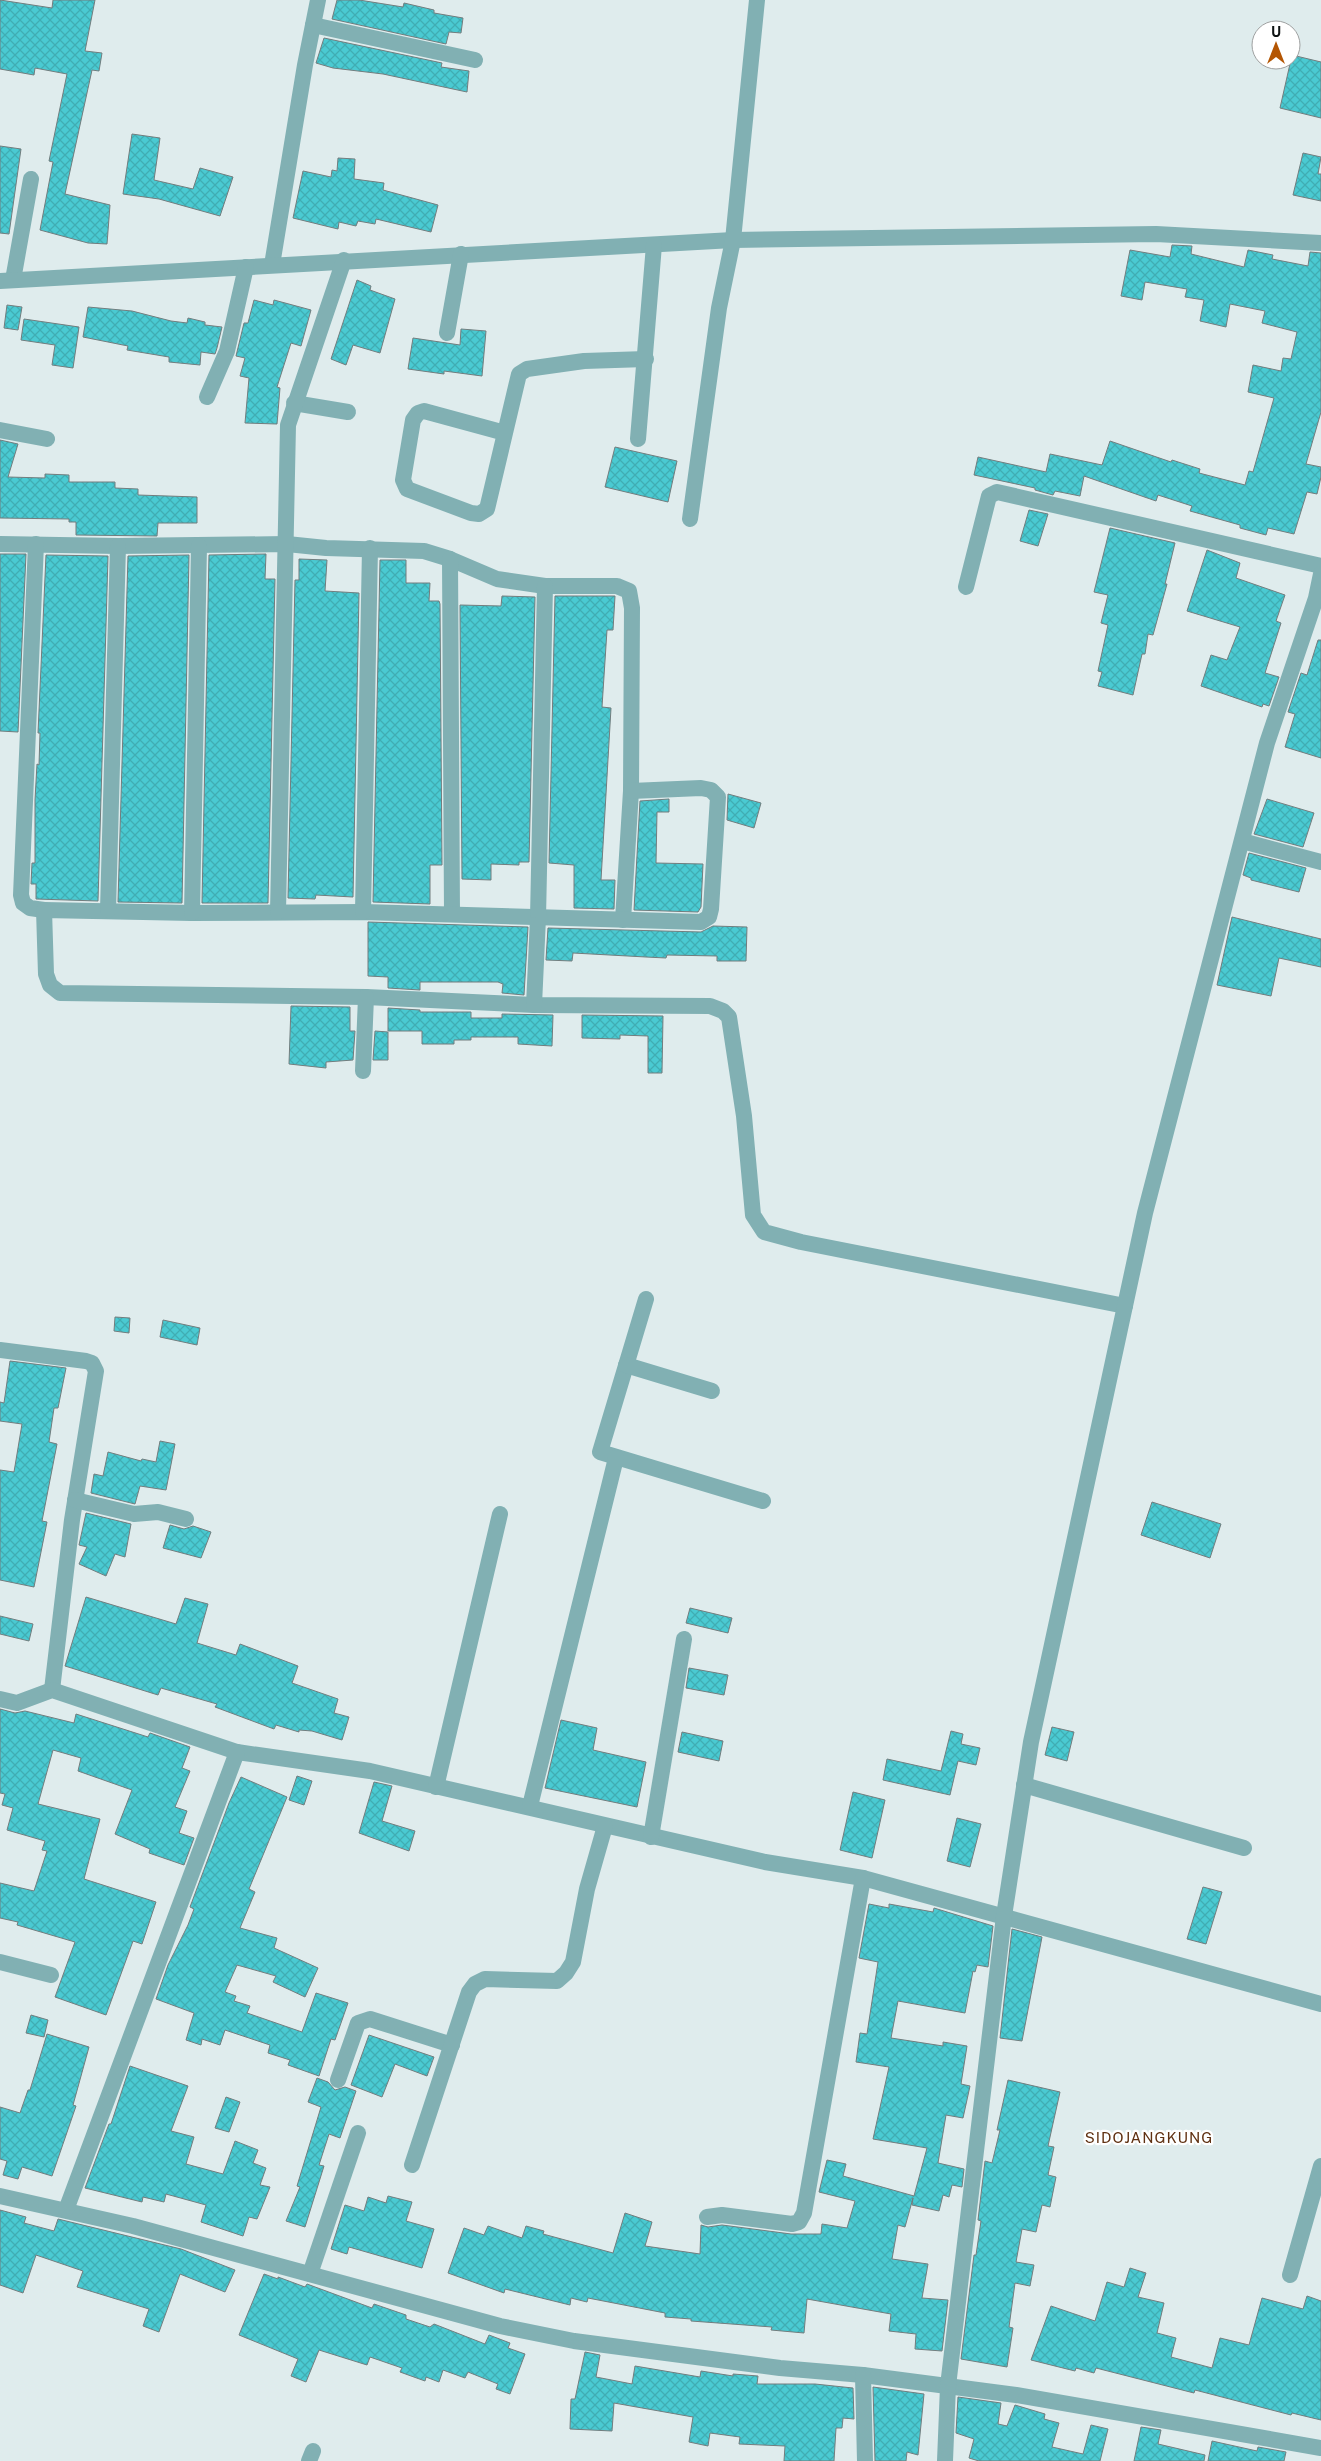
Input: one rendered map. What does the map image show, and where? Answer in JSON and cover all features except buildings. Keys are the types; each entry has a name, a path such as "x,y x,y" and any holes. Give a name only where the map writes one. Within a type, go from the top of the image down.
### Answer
{"street":[{"path":"272,265 318,0"},
{"path":"690,519 719,308 733,240 757,0"},
{"path":"313,25 475,60"},
{"path":"31,178 6,281 344,260 733,240 1156,234 1321,243"},
{"path":"638,439 654,245"},
{"path":"447,333 461,254"},
{"path":"278,912 288,425 344,260"},
{"path":"207,397 226,351 246,267"},
{"path":"505,433 424,411 418,413 413,420 403,480 407,488 470,513 479,514 487,509 519,374 526,369 584,361 646,359"},
{"path":"294,403 348,412"},
{"path":"0,430 47,439"},
{"path":"966,587 989,496 997,492 1321,566"},
{"path":"0,544 118,546 287,544 326,548 424,551 450,559 497,580 545,586 617,586 629,591 632,608 631,791 623,920"},
{"path":"36,544 21,895 23,903 30,908 44,910 192,913 363,912 701,922 709,917 712,900 718,797 711,790 701,788 631,791"},
{"path":"108,910 118,546"},
{"path":"192,913 199,546"},
{"path":"363,912 370,548"},
{"path":"450,559 452,914"},
{"path":"945,2461 948,2386 1004,1916 1031,1742 1145,1213 1266,743 1318,599 1321,574"},
{"path":"534,1005 538,918 545,586"},
{"path":"1242,841 1321,862"},
{"path":"44,910 46,974 50,985 60,993 366,997 534,1005 710,1006 723,1011 729,1017 744,1116 753,1215 764,1232 801,1242 1125,1306"},
{"path":"363,1071 366,997"},
{"path":"646,1299 600,1452 763,1501"},
{"path":"0,1350 92,1363 96,1371 75,1500 52,1690"},
{"path":"626,1365 712,1391"},
{"path":"530,1806 616,1458"},
{"path":"75,1500 134,1514 158,1512 186,1519"},
{"path":"436,1786 500,1514"},
{"path":"651,1837 684,1640"},
{"path":"0,1699 17,1702 52,1690 237,1752 370,1771 530,1806 605,1826 764,1862 863,1878 1321,2004"},
{"path":"66,2210 237,1752"},
{"path":"1024,1785 1244,1848"},
{"path":"412,2165 469,1992 475,1984 485,1979 557,1981 566,1973 573,1962 587,1889 605,1826"},
{"path":"707,2217 722,2215 792,2224 799,2222 804,2214 863,1878"},
{"path":"0,1962 51,1974"},
{"path":"338,2080 358,2023 363,2020 370,2019 452,2045"},
{"path":"310,2274 358,2133"},
{"path":"1290,2275 1321,2166"},
{"path":"0,2196 66,2210 500,2326 574,2341 780,2368 1016,2395 1321,2448"},
{"path":"863,2376 865,2461"}],"district":[{"name":"SIDOJANGKUNG","path":"1149,2137"}]}
